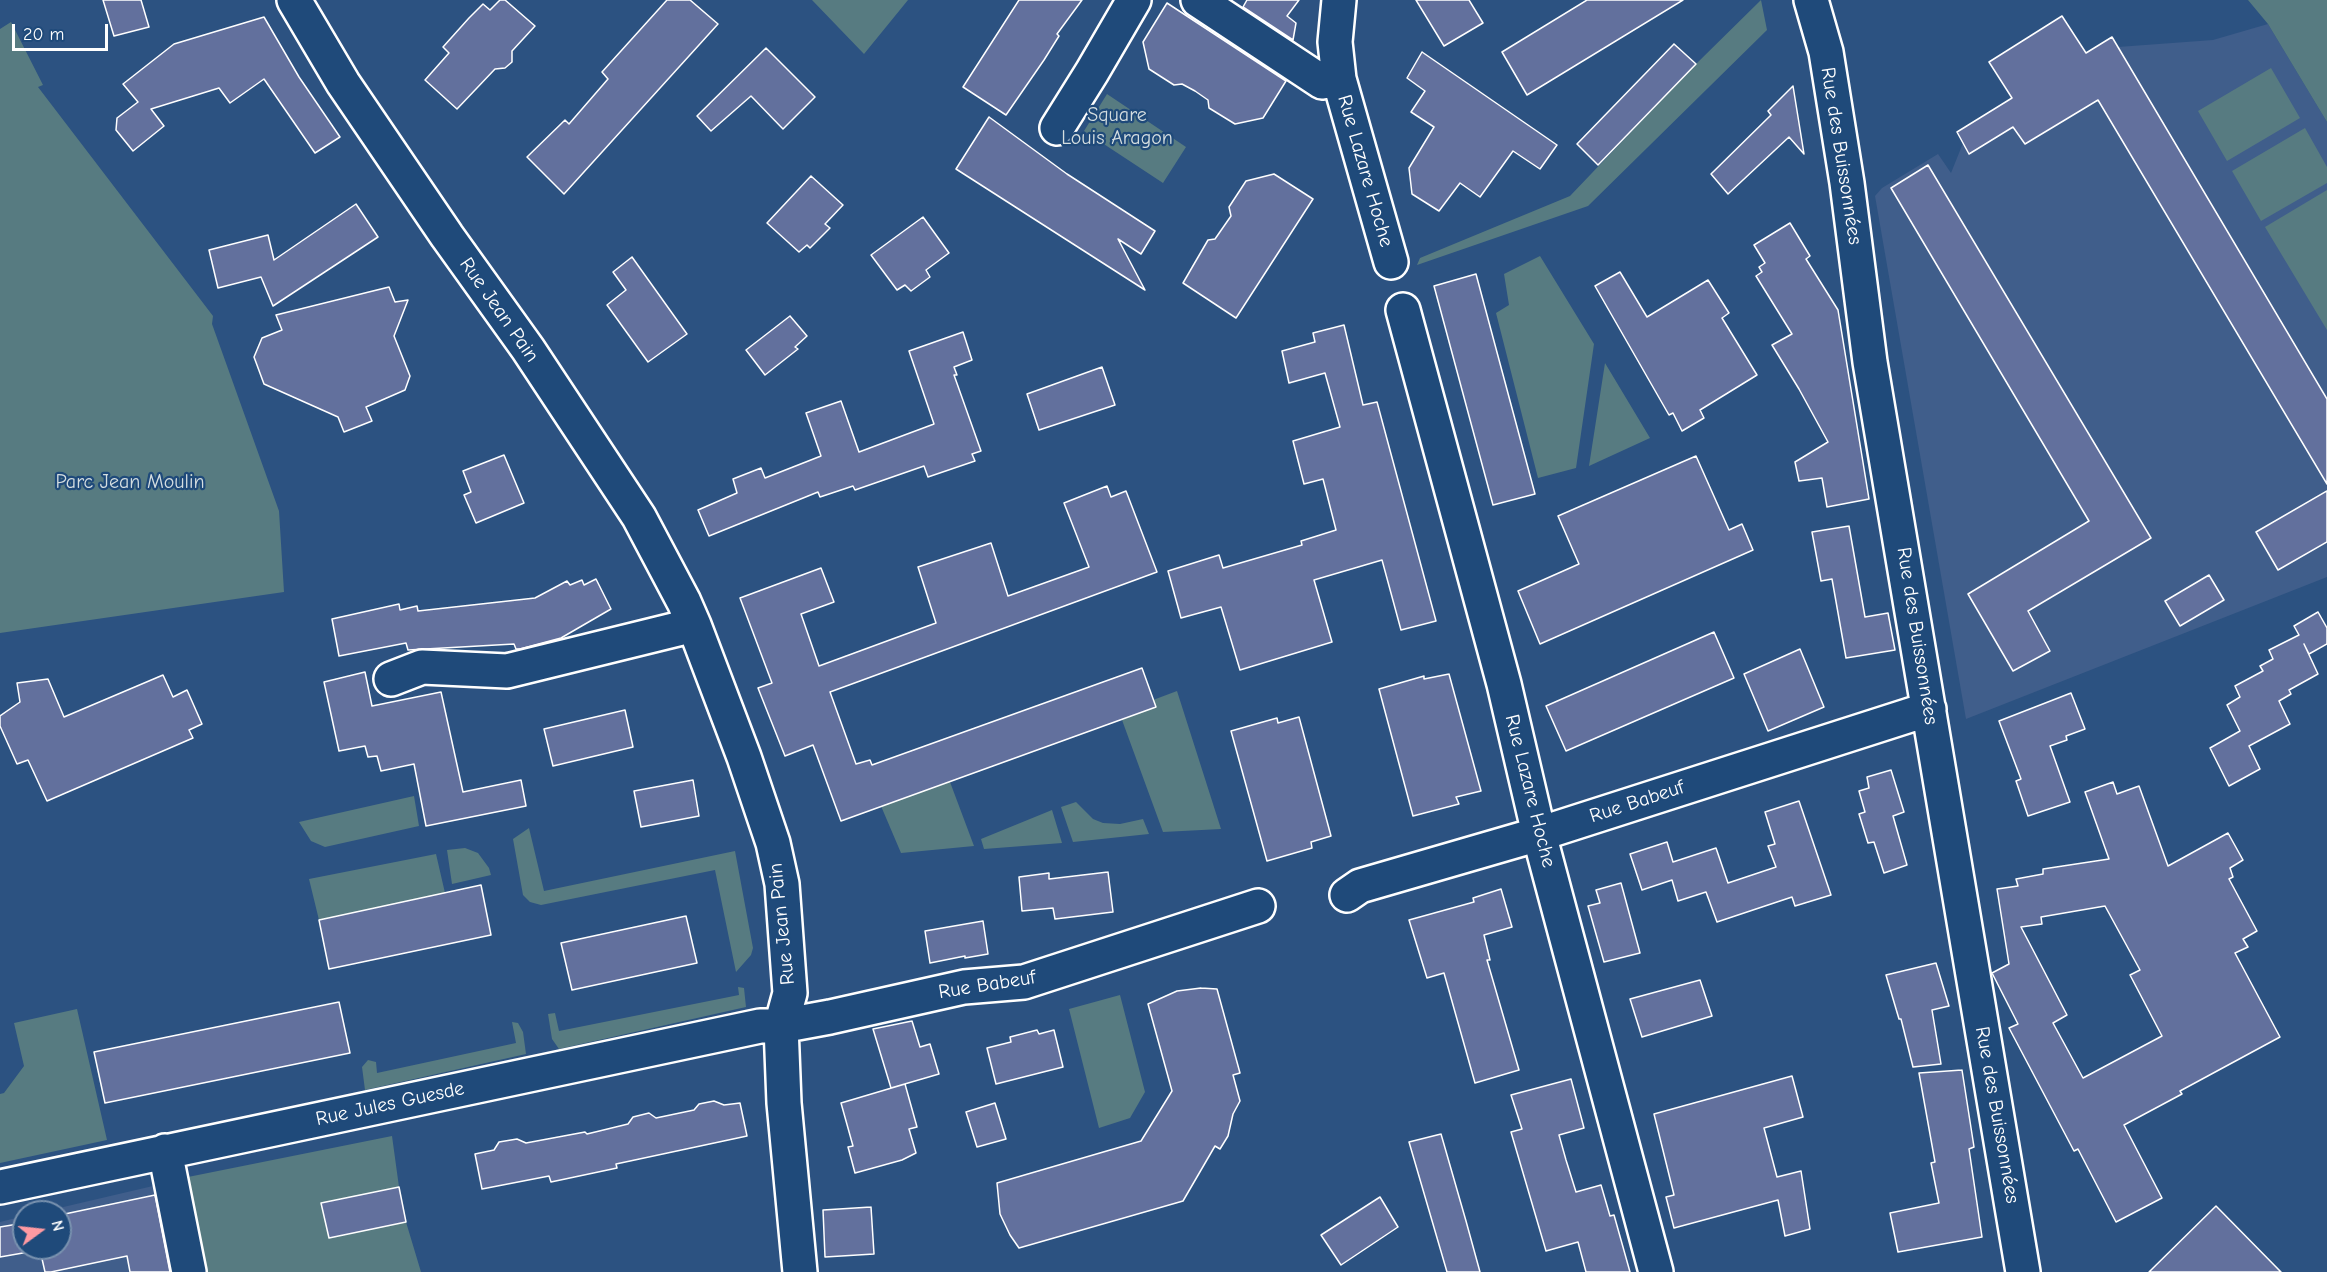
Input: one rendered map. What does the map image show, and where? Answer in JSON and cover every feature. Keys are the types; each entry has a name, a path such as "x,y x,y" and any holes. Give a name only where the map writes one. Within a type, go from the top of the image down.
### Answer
{"street":[{"name":"Rue Jean Pain","path":"294,0 343,83 447,236 528,349 639,517 694,625 744,757 773,843 782,885 790,993 781,1026 784,1102 800,1272"},
{"path":"1057,128 1134,0"},
{"name":"Rue Lazare Hoche","path":"1198,0 1322,82 1339,80"},
{"name":"Rue Lazare Hoche","path":"1339,0 1335,42 1339,80 1391,262"},
{"name":"Rue des Buissonnées","path":"1811,0 1826,52 1847,183 1870,362 2023,1272"},
{"name":"Rue Lazare Hoche","path":"1403,310 1504,684 1539,834 1656,1272"},
{"path":"391,679 422,667 507,671 694,625"},
{"name":"Rue Babeuf","path":"1347,895 1360,886 1539,834 1929,709"},
{"name":"Rue Babeuf","path":"781,1026 964,987 1024,982 1258,906"},
{"name":"Rue Jules Guesde","path":"0,1187 760,1026 781,1026"},
{"path":"165,1151 189,1272"}],"shaded area":[{"path":"2268,24 2327,122 2327,577 1966,719 1875,196 1882,188 1938,154 1951,173 1963,143 1957,132 2111,38 2118,47 2213,40"},
{"path":"170,1182 202,1272 0,1272 0,1222 12,1219 12,1260 72,1260 72,1205"}],"green space":[{"path":"812,0 908,0 864,54"},
{"path":"1761,0 1767,30 1588,206 1417,265 1420,258 1570,196 1696,64"},
{"path":"2248,0 2327,0 2327,122 2268,24"},
{"name":"Parc Jean Moulin","path":"11,22 43,85 38,87 213,316 212,324 279,511 284,592 0,633 0,29"},
{"path":"2271,68 2300,118 2227,161 2198,111"},
{"name":"Square Louis Aragon","path":"1107,94 1186,147 1163,183 1084,131"},
{"path":"2305,128 2327,167 2327,183 2261,221 2232,171"},
{"path":"2327,190 2327,330 2265,227"},
{"path":"1540,256 1594,344 1576,468 1538,478 1496,313 1509,305 1504,274"},
{"path":"1605,363 1650,438 1589,466"},
{"path":"1177,691 1221,829 1163,832 1122,720 1155,707 1153,700"},
{"path":"950,782 974,846 901,853 881,806"},
{"path":"414,796 419,826 325,847 311,841 299,822"},
{"path":"1076,802 1093,819 1103,823 1120,824 1143,819 1149,834 1073,842 1061,807"},
{"path":"1052,810 1062,843 984,849 981,839"},
{"path":"529,828 544,891 735,851 753,948 751,955 736,972 715,870 541,905 530,902 523,895 513,839"},
{"path":"465,848 478,853 489,868 491,875 452,884 447,850"},
{"path":"436,854 445,893 319,920 309,879"},
{"path":"738,987 744,988 746,1007 559,1049 552,1039 548,1014 555,1013 559,1031 739,995"},
{"path":"1120,995 1145,1092 1130,1118 1099,1128 1069,1009"},
{"path":"77,1009 107,1140 0,1163 0,1094 4,1093 24,1066 14,1023"},
{"path":"512,1022 518,1023 523,1032 526,1054 365,1090 362,1067 368,1060 376,1062 377,1073 516,1043"},
{"path":"392,1136 399,1187 322,1203 329,1238 406,1222 421,1272 202,1272 183,1178"}],"building":[{"path":"103,0 141,0 149,27 114,36"},
{"path":"500,0 505,0 535,26 512,51 512,62 505,68 495,69 457,109 425,80 449,53 443,47 469,18 483,4 490,10"},
{"path":"667,0 690,0 718,24 564,194 527,157 565,120 569,124 608,79 602,72"},
{"path":"1019,0 1082,0 1057,34 1059,36 1044,60 1006,115 963,87"},
{"path":"1247,0 1299,0 1287,16 1296,23 1293,40 1243,7"},
{"path":"1416,0 1469,0 1483,23 1444,46"},
{"path":"1587,0 1683,0 1527,95 1502,52"},
{"path":"1167,3 1286,81 1263,118 1235,124 1209,108 1208,100 1195,91 1182,84 1174,85 1149,69 1143,42"},
{"path":"2062,16 2086,53 2112,37 2327,399 2327,484 2098,100 2025,144 2013,127 1969,154 1957,132 2012,98 1989,62"},
{"path":"264,17 299,77 340,137 315,153 264,79 230,103 219,88 151,109 164,126 133,151 116,130 117,118 138,102 123,84 174,44"},
{"path":"1674,44 1696,64 1598,165 1577,144"},
{"path":"766,48 815,97 783,129 751,96 711,131 697,116"},
{"path":"1422,52 1557,145 1540,169 1513,151 1480,197 1460,183 1439,211 1412,194 1409,168 1434,127 1411,112 1425,91 1407,78"},
{"path":"1793,86 1804,154 1789,137 1728,194 1711,174 1771,115 1768,111"},
{"path":"989,117 1067,174 1155,231 1141,254 1118,239 1145,290 956,169"},
{"path":"1928,165 2151,538 2028,611 2050,651 2013,671 1968,594 2089,521 1891,188"},
{"path":"1274,174 1313,199 1236,318 1183,283 1208,240 1215,239 1231,216 1229,207 1246,181"},
{"path":"811,176 843,205 825,224 830,228 810,248 807,245 799,252 767,223"},
{"path":"356,204 378,237 273,306 261,277 218,288 209,250 268,235 274,260"},
{"path":"923,217 949,253 926,270 930,277 911,291 905,285 897,290 871,255"},
{"path":"1790,223 1810,256 1806,259 1838,310 1869,499 1827,507 1822,478 1799,481 1795,462 1828,442 1772,345 1792,334 1756,276 1762,272 1759,267 1765,263 1754,245"},
{"path":"632,257 687,334 648,362 607,305 626,290 613,272"},
{"path":"1620,272 1647,317 1708,280 1729,313 1722,318 1757,375 1700,410 1704,418 1682,431 1673,413 1669,415 1595,286"},
{"path":"1476,274 1535,494 1493,505 1434,286"},
{"path":"389,287 395,302 408,300 394,336 410,376 405,390 366,407 372,421 344,432 338,417 264,384 254,357 262,338 282,330 276,315"},
{"path":"790,316 807,336 795,347 798,349 765,375 746,350"},
{"path":"1344,325 1363,405 1377,402 1436,621 1401,630 1382,560 1314,580 1332,642 1240,670 1221,607 1181,618 1168,571 1219,555 1223,568 1302,545 1301,541 1336,530 1323,479 1304,484 1293,441 1340,427 1325,373 1289,383 1282,351 1315,342 1313,333"},
{"path":"963,332 972,360 954,367 957,375 954,375 981,451 972,454 975,461 928,477 924,466 855,490 853,486 820,497 818,492 709,536 698,510 737,493 733,479 761,468 765,478 821,456 806,413 841,401 859,452 934,424 909,351"},
{"path":"1102,367 1115,405 1039,430 1027,394"},
{"path":"504,455 524,503 476,523 464,495 471,492 463,471"},
{"path":"1696,456 1729,530 1742,524 1753,550 1540,644 1518,591 1579,564 1558,516"},
{"path":"1107,486 1111,497 1126,491 1157,572 830,692 856,764 870,760 872,765 1142,668 1156,707 841,821 813,745 785,756 758,688 772,683 740,598 821,568 834,602 801,614 819,666 936,623 918,567 991,543 1008,596 1089,567 1064,503"},
{"path":"2327,491 2327,542 2278,570 2256,532"},
{"path":"1849,526 1865,617 1888,613 1895,650 1846,658 1832,579 1821,581 1812,532"},
{"path":"2209,575 2224,600 2180,626 2165,601"},
{"path":"596,579 611,609 561,638 520,649 516,649 514,644 408,650 406,643 339,656 332,619 399,604 400,610 417,606 418,611 535,598 567,581 570,585 582,580 584,585"},
{"path":"2318,612 2327,628 2327,644 2309,654 2304,644 2318,674 2289,690 2291,694 2279,701 2290,724 2249,746 2260,769 2229,786 2210,748 2240,731 2227,705 2240,697 2235,686 2263,671 2260,666 2273,659 2269,650 2299,635 2294,626"},
{"path":"1714,632 1734,678 1566,751 1546,706"},
{"path":"1800,649 1824,707 1768,731 1744,674"},
{"path":"365,672 372,706 441,692 463,792 521,780 526,806 426,826 414,764 381,771 377,756 368,757 365,746 339,751 324,682"},
{"path":"1449,674 1481,791 1456,797 1459,804 1413,816 1379,689 1424,676 1424,679"},
{"path":"163,675 173,697 187,690 202,724 189,730 193,738 47,801 28,760 17,764 0,726 0,716 20,702 17,683 48,679 64,717"},
{"path":"2071,693 2085,729 2066,736 2067,740 2050,746 2070,802 2028,816 2016,781 2021,779 1999,721"},
{"path":"625,710 633,747 553,766 544,729"},
{"path":"1299,717 1331,836 1311,842 1312,848 1267,861 1231,731 1277,718 1278,723"},
{"path":"1891,770 1904,812 1893,816 1907,865 1884,873 1874,842 1868,843 1859,814 1865,812 1859,791 1869,788 1867,777"},
{"path":"693,780 699,816 641,827 634,791"},
{"path":"2113,782 2117,794 2139,786 2168,866 2228,833 2243,860 2230,868 2233,877 2229,879 2257,931 2243,939 2248,947 2235,953 2280,1037 2180,1091 2182,1094 2124,1125 2162,1198 2116,1222 2078,1149 2074,1151 2009,1028 2018,1024 1992,973 2009,964 1997,889 2018,886 2016,879 2043,874 2043,869 2109,859 2085,792","holes":["2105,906 2140,970 2130,975 2162,1036 2083,1078 2053,1023 2067,1015 2021,927 2042,924 2041,917"]},
{"path":"1799,801 1831,895 1795,906 1792,897 1717,922 1706,892 1678,901 1672,880 1642,890 1630,854 1667,842 1673,862 1716,848 1728,883 1776,867 1768,846 1775,844 1765,812"},
{"path":"1108,872 1113,912 1055,919 1053,908 1022,911 1019,877 1049,873 1049,879"},
{"path":"1621,883 1640,953 1604,962 1588,906 1600,903 1596,890"},
{"path":"481,885 491,935 329,969 319,920"},
{"path":"1501,889 1512,927 1484,935 1490,960 1487,960 1519,1070 1475,1083 1444,973 1427,978 1409,920 1474,902 1473,898"},
{"path":"686,916 697,963 572,990 561,943"},
{"path":"983,921 988,954 930,963 925,931"},
{"path":"1936,963 1949,1006 1932,1010 1941,1064 1913,1067 1901,1019 1899,1019 1886,975"},
{"path":"1700,980 1712,1016 1642,1037 1630,999"},
{"path":"1217,989 1240,1073 1233,1075 1240,1101 1233,1114 1228,1136 1220,1149 1215,1146 1183,1201 1019,1248 1000,1214 997,1183 1141,1141 1172,1091 1148,1004 1177,991"},
{"path":"339,1002 350,1053 105,1103 94,1052"},
{"path":"912,1021 920,1047 930,1044 939,1074 891,1088 873,1029"},
{"path":"1037,1030 1039,1034 1054,1030 1063,1067 996,1084 987,1048 1011,1042 1010,1037"},
{"path":"1962,1070 1974,1147 1969,1149 1982,1237 1898,1252 1890,1213 1939,1203 1931,1163 1935,1162 1919,1073"},
{"path":"1792,1076 1803,1117 1764,1128 1777,1177 1801,1171 1810,1229 1785,1236 1778,1200 1674,1228 1666,1197 1674,1195 1654,1114"},
{"path":"1571,1079 1584,1128 1559,1135 1566,1160 1576,1192 1601,1185 1610,1216 1614,1215 1630,1272 1586,1272 1578,1242 1546,1251 1511,1132 1522,1129 1511,1095"},
{"path":"905,1084 917,1127 909,1129 916,1153 902,1160 855,1173 848,1147 853,1146 841,1103"},
{"path":"714,1101 724,1105 740,1103 747,1136 616,1164 617,1168 551,1182 549,1176 482,1189 475,1154 494,1150 499,1142 517,1139 526,1143 585,1132 587,1134 628,1124 633,1117 649,1113 656,1118 694,1110 699,1104"},
{"path":"995,1103 1006,1139 977,1147 966,1112"},
{"path":"1441,1134 1480,1272 1447,1272 1409,1142"},
{"path":"399,1187 406,1222 329,1238 321,1203"},
{"path":"155,1195 170,1272 130,1272 127,1256 45,1272 42,1260 72,1260 72,1212"},
{"path":"1380,1197 1398,1227 1341,1265 1321,1235"},
{"path":"2216,1206 2281,1272 2149,1272"},
{"path":"871,1207 874,1254 825,1257 823,1210"},
{"path":"12,1225 12,1255 0,1257 0,1227"}]}
